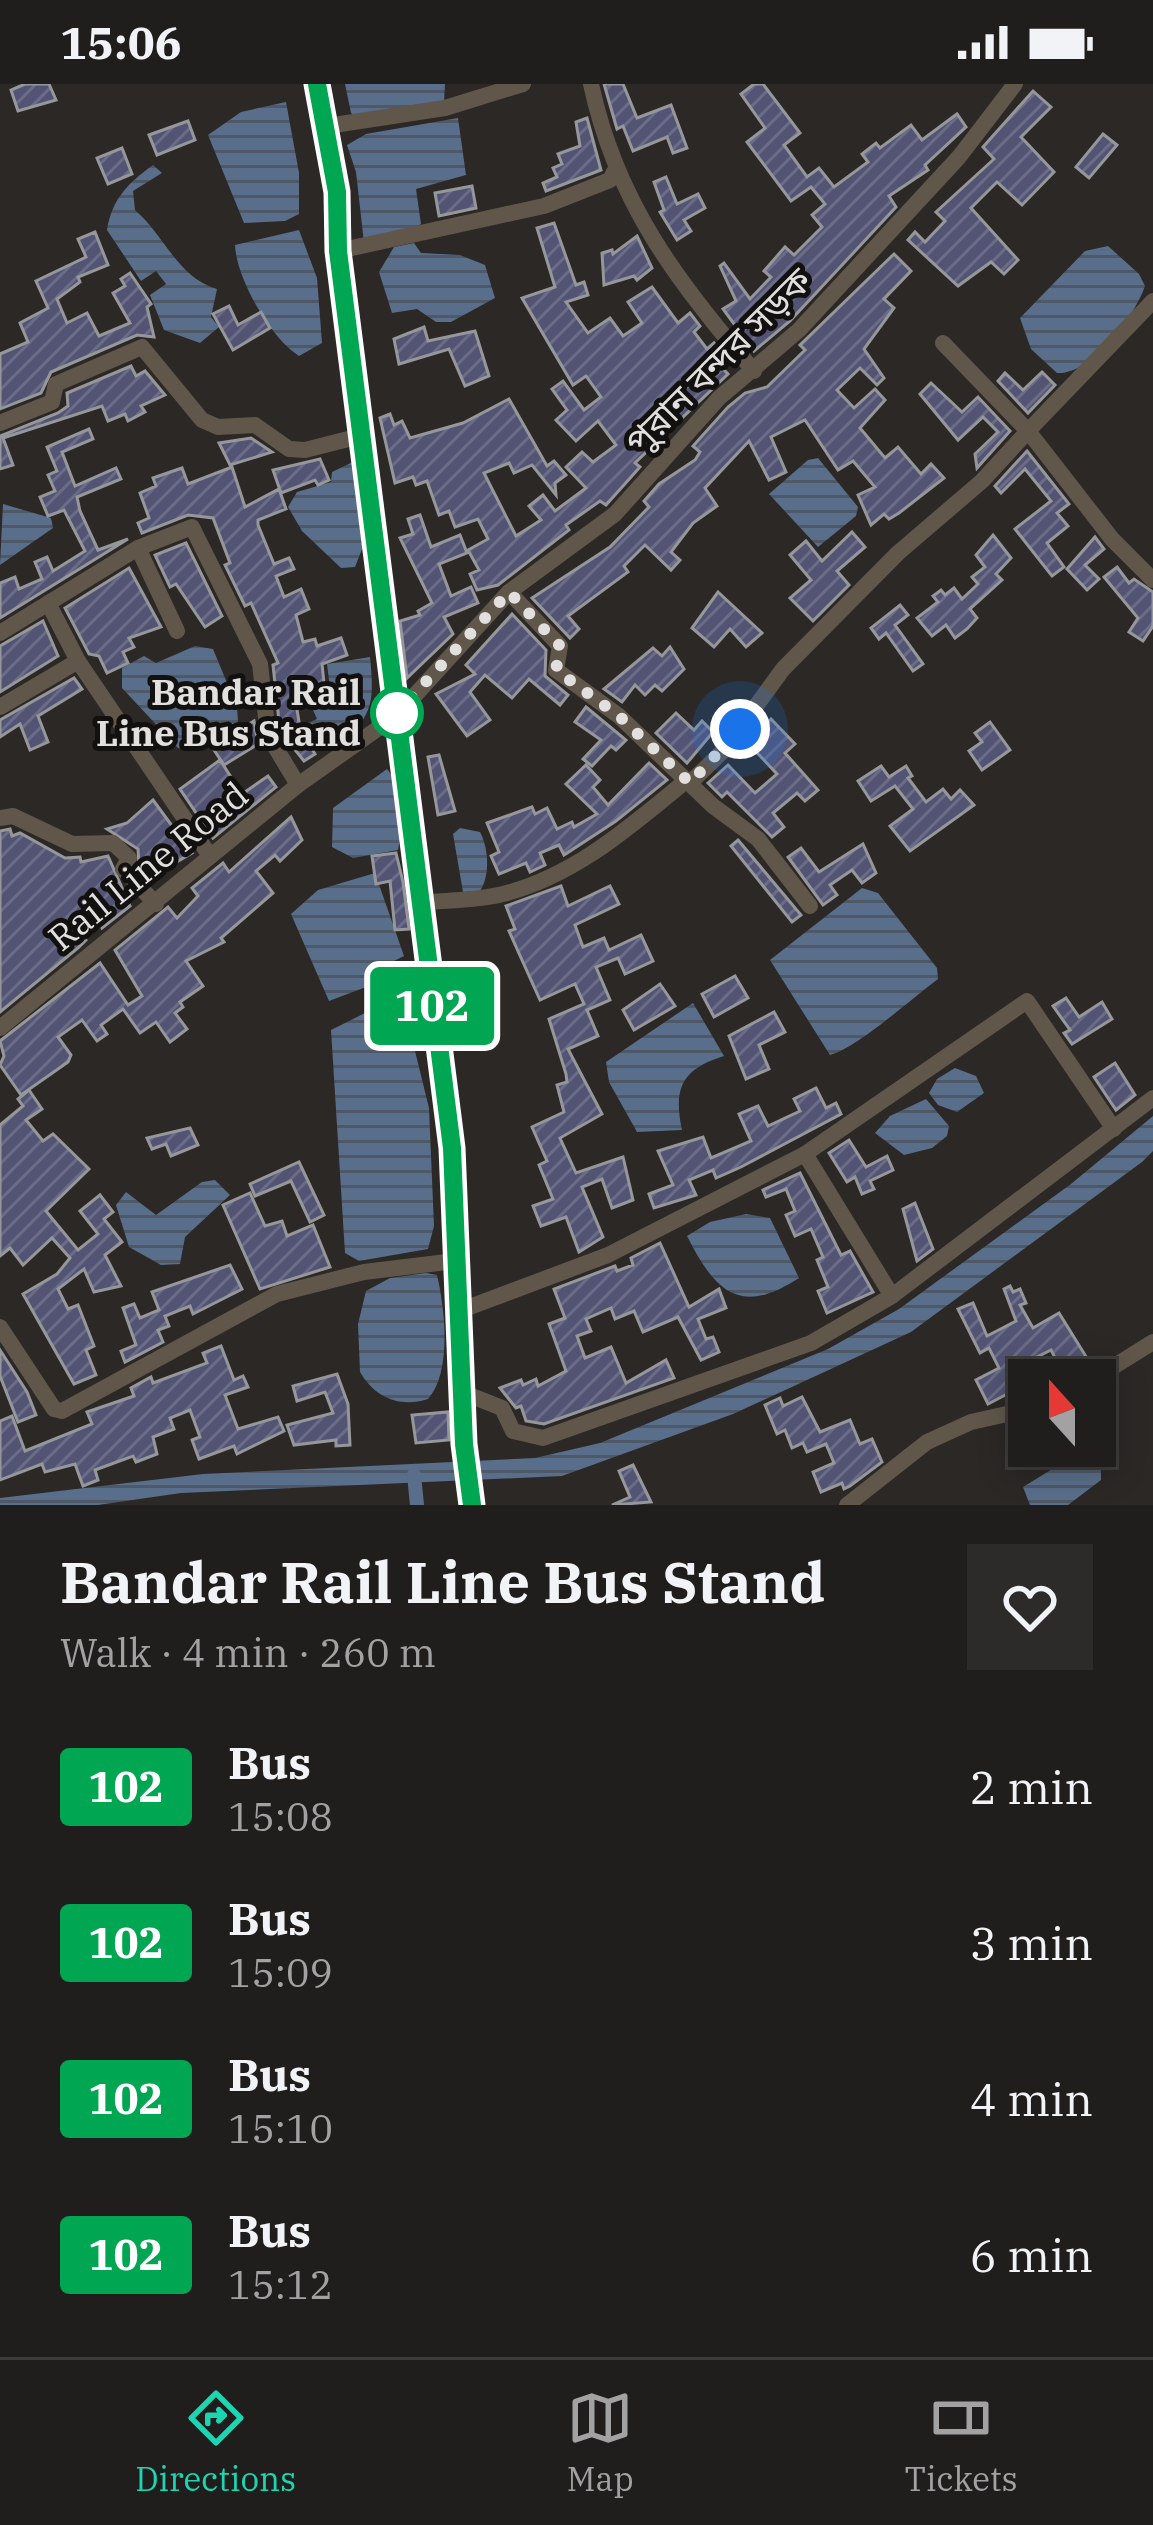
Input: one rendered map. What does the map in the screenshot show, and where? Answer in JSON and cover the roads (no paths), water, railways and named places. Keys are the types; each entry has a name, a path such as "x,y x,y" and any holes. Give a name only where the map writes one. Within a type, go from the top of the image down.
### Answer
{"main road":[{"path":"317,84 321,127 337,192 338,251 452,1148 464,1444 472,1505"}],"street":[{"path":"321,127 446,108 523,84"},
{"path":"591,84 614,172 677,277 754,371"},
{"name":"পুরান বন্দর সড়ক","path":"397,715 509,592 615,514 676,442 800,330 959,157 1015,84"},
{"path":"338,251 544,206 610,180 614,172"},
{"path":"418,903 500,895 533,884 599,851 688,782 724,750 783,669 898,553 982,482 1153,301"},
{"path":"943,344 1028,431 1112,539 1153,580"},
{"path":"0,423 52,402 56,384 142,347 202,420 218,427 255,425 289,449 305,450 364,435"},
{"path":"0,633 138,548 186,526 198,532 260,664 268,735 298,785"},
{"path":"138,548 177,631"},
{"path":"509,592 560,646 556,670 619,716 688,782 758,839 811,906"},
{"path":"48,603 78,661 209,856"},
{"path":"0,707 78,661"},
{"name":"Rail Line Road","path":"0,1028 298,785 397,715"},
{"path":"0,818 13,816 71,844 113,843 129,858 123,869 156,904"},
{"path":"459,1311 608,1255 806,1154 1027,1001 1114,1129"},
{"path":"464,1393 502,1408 513,1432 543,1438 799,1348 892,1296 1153,1098"},
{"path":"806,1154 892,1296"},
{"path":"0,1327 54,1409 62,1411 277,1294 364,1272 455,1261"},
{"path":"1116,1365 1153,1342"},
{"path":"847,1505 927,1442 971,1422 1008,1414"}],"water":[{"path":"345,84 445,84 444,103 358,118 351,113"},
{"path":"286,102 299,173 299,214 285,221 244,223 208,135 241,112"},
{"path":"458,118 466,175 416,189 421,224 401,237 364,243 356,172 347,145 366,134"},
{"path":"153,165 162,173 133,191 135,210 192,276 217,289 211,317 219,327 200,343 164,330 150,295 166,284 156,271 141,281 107,230 122,193"},
{"path":"299,230 317,278 322,343 299,356 277,336 257,306 241,274 235,245"},
{"path":"414,243 421,253 460,255 485,265 495,298 451,322 436,322 417,309 392,313 379,272 394,247"},
{"path":"1108,246 1139,274 1145,286 1110,342 1084,364 1057,373 1031,349 1020,318 1085,251"},
{"path":"818,458 858,507 856,516 818,547 769,494 808,460"},
{"path":"357,460 366,539 355,567 341,568 302,531 288,507 297,492 331,482 332,472"},
{"path":"3,504 51,518 53,528 0,565"},
{"path":"195,646 213,649 237,707 238,722 195,751 178,748 122,688 122,668 144,656 156,663"},
{"path":"370,657 371,699 364,718 336,749 312,740 304,725 317,719 307,696 330,688 327,664"},
{"path":"387,769 400,808 398,850 353,858 332,847 333,808"},
{"path":"460,828 480,832 483,839 487,870 480,891 463,892 453,834"},
{"path":"375,873 404,956 382,967 382,981 329,1001 291,914 318,890"},
{"path":"862,888 878,893 937,968 938,979 869,1033 830,1055 770,960"},
{"path":"413,989 421,991 415,1051 429,1108 434,1226 428,1249 359,1261 345,1253 331,1030"},
{"path":"693,1003 724,1056 698,1067 684,1082 679,1103 682,1130 637,1132 609,1082 606,1062"},
{"path":"955,1068 976,1076 984,1093 957,1112 938,1105 929,1093 937,1079"},
{"path":"926,1099 949,1126 947,1136 932,1148 904,1155 875,1133 890,1116"},
{"path":"1153,1116 1153,1151 1142,1162 911,1332 733,1414 562,1476 181,1493 98,1505 0,1505 0,1498 203,1474 535,1458 600,1443 828,1349 899,1309 1071,1184"},
{"path":"215,1180 230,1195 185,1237 180,1264 161,1265 129,1247 116,1205 126,1192 156,1215 202,1182"},
{"path":"746,1214 770,1218 799,1278 760,1296 731,1292 719,1284 687,1236 710,1222"},
{"path":"437,1275 442,1305 441,1373 428,1399 398,1401 373,1388 360,1372 358,1324 366,1291 390,1278"},
{"path":"1097,1467 1101,1480 1068,1505 1030,1505 1023,1487 1054,1468"}],"waterway":[{"path":"414,1475 417,1505"}],"place":[{"name":"Bandar Rail Line Bus Stand","path":"397,713"}]}
